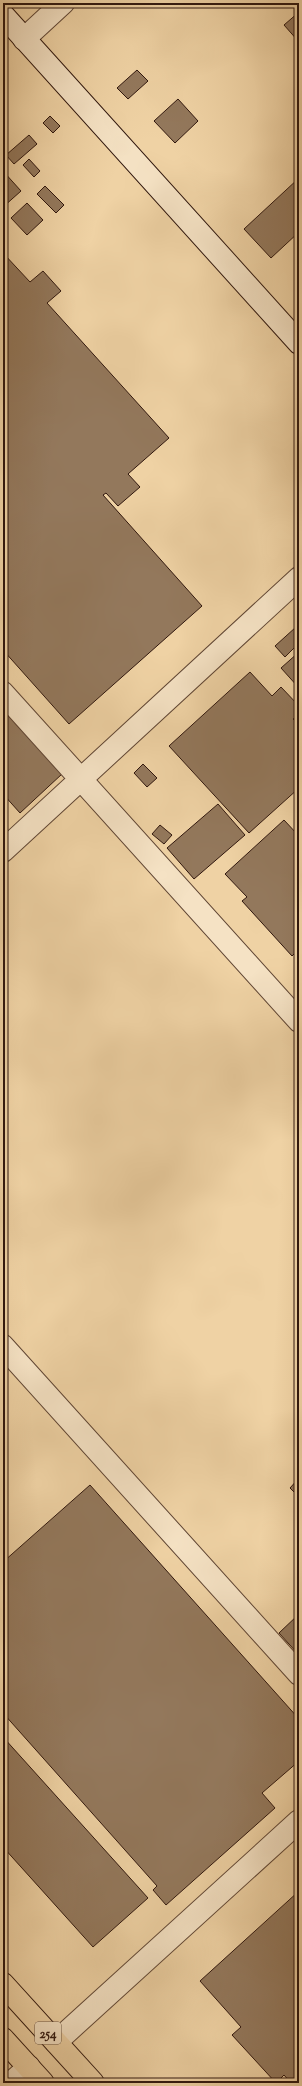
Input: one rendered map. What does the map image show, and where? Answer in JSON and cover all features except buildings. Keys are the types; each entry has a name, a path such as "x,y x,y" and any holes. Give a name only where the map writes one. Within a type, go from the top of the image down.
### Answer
{"highway":[{"name":"254","path":"3,1984 93,2083"},
{"name":"254","path":"3,2039 43,2083"}],"street":[{"path":"24,38 63,3"},
{"path":"3,15 299,343"},
{"path":"3,851 299,578"},
{"path":"3,693 299,1021"},
{"path":"3,1346 299,1674"},
{"path":"56,2042 299,1822"},
{"path":"11,2083 29,2067"}]}
